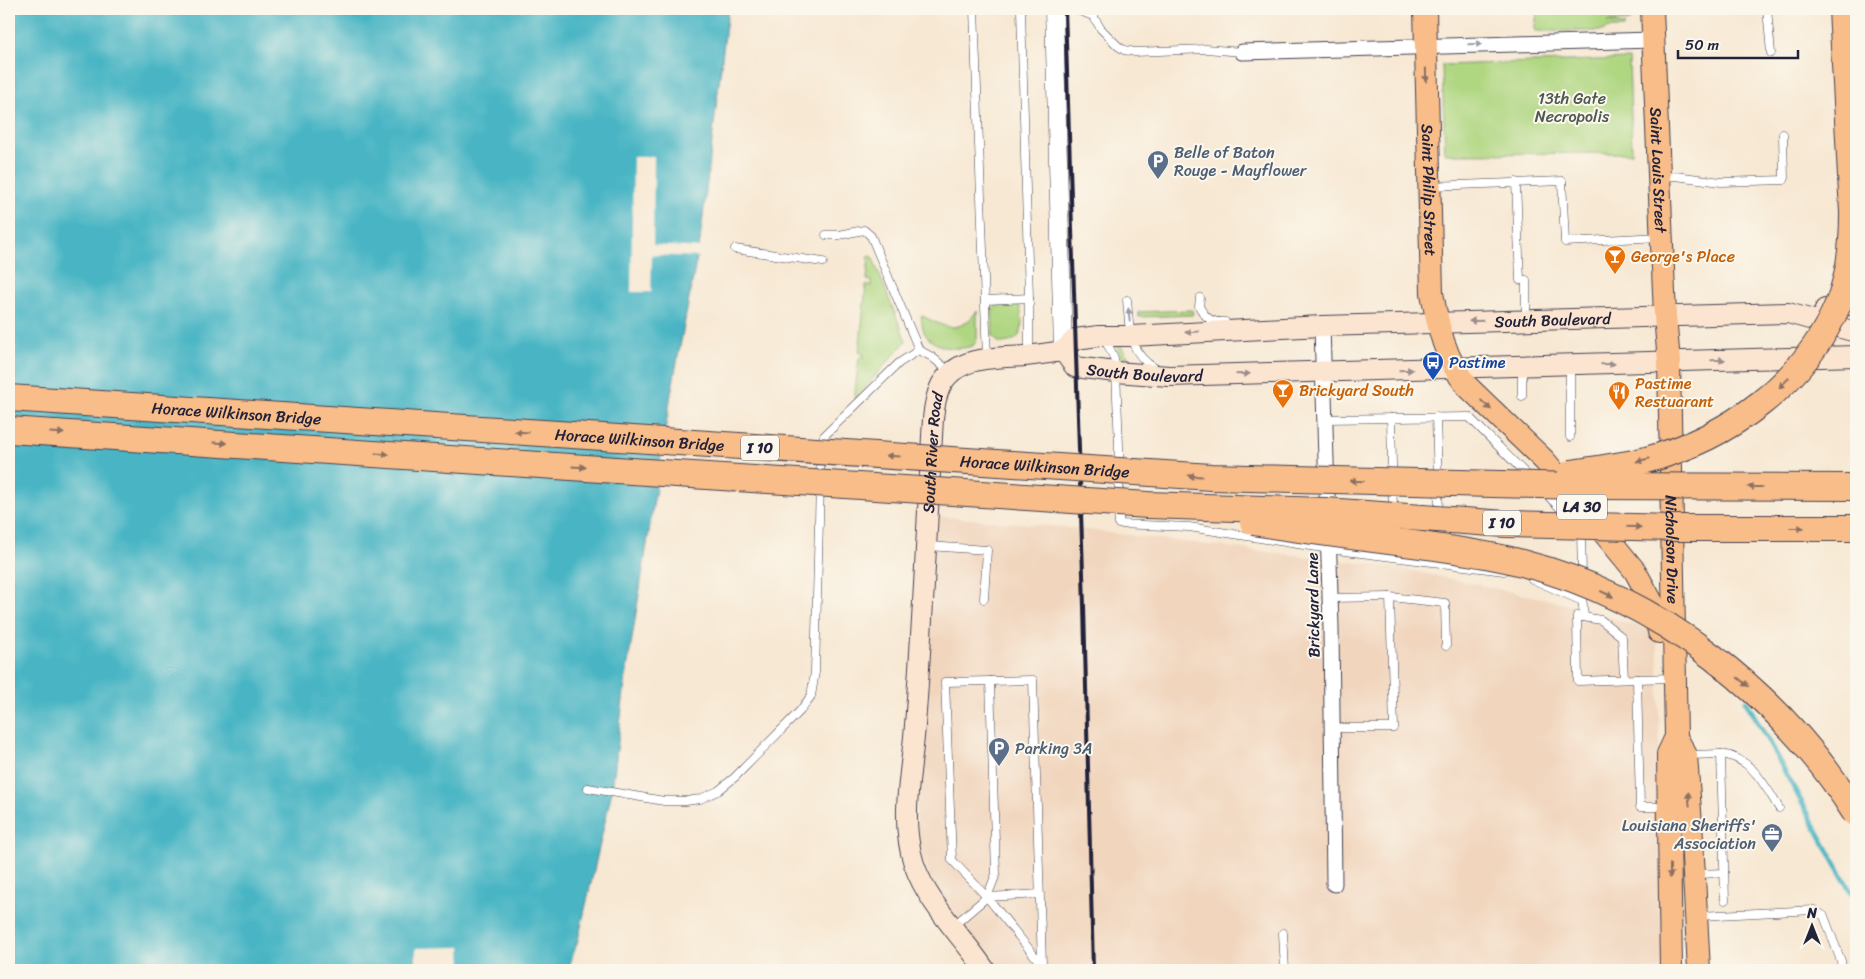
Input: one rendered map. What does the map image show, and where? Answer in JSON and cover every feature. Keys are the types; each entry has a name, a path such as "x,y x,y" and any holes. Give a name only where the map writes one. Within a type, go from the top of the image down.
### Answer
{"highway":[{"path":"1511,484 1626,464 1666,453 1698,441 1720,430 1767,399 1791,376 1818,340 1839,302 1851,254 1853,213 1842,9"},
{"name":"Horace Wilkinson Bridge","path":"9,398 1210,477 1511,484"},
{"name":"Horace Wilkinson Bridge","path":"9,430 1148,505"},
{"name":"I 10","path":"1511,484 1856,487"},
{"path":"1148,505 1307,531 1447,549 1503,559 1548,570 1602,592 1675,630 1750,688 1805,744 1826,769 1856,814"},
{"name":"I 10","path":"1148,505 1325,510 1506,524 1675,528 1856,528"}],"main road":[{"name":"Saint Philip Street","path":"1425,9 1432,293 1437,323 1446,352 1454,368"},
{"name":"Saint Louis Street","path":"1652,9 1658,177 1669,362"},
{"path":"1788,313 1856,304"},
{"name":"South Boulevard","path":"1856,332 1788,313 1526,319 1100,336 1075,339 1063,351 1075,367 1174,376 1856,356"},
{"name":"South River Road","path":"985,970 935,904 919,877 910,850 906,820 915,726 935,404 941,386 952,374 971,361 1063,351"},
{"name":"Nicholson Drive","path":"1669,362 1675,672 1694,874 1699,970"},
{"name":"LA 30","path":"1454,368 1470,390 1545,461 1635,571 1653,604 1663,654 1675,672"},
{"name":"Nicholson Drive","path":"1671,970 1668,754 1681,746"}],"street":[{"path":"1054,9 1063,351"},
{"path":"1242,52 1652,40"},
{"name":"Brickyard Lane","path":"1322,326 1329,549 1334,884"}],"lane":[{"path":"974,9 987,358"},
{"path":"1021,9 1029,356"},
{"path":"1075,9 1093,16 1103,31 1124,50 1135,52 1206,49 1242,52"},
{"path":"1766,9 1771,53"},
{"path":"1658,177 1676,176 1721,182 1784,180 1783,134"},
{"path":"1429,186 1562,181 1564,242 1662,237"},
{"path":"1516,182 1520,280 1526,280 1526,319"},
{"path":"826,235 839,235 864,230 871,236 919,350 932,357 952,374"},
{"path":"735,249 822,262"},
{"path":"986,300 1029,298"},
{"path":"1200,298 1199,306 1208,318 1220,322 1236,321"},
{"path":"1127,300 1130,336 1134,348 1148,364 1174,376"},
{"path":"1272,320 1299,320 1322,326"},
{"path":"1100,336 1109,347 1114,358 1116,372 1119,446 1119,524 1189,527 1329,549 1517,574"},
{"path":"588,788 664,801 686,802 700,799 718,791 800,711 811,696 815,672 821,446 824,436 899,364 919,350"},
{"path":"1570,365 1570,437"},
{"path":"1522,366 1522,396"},
{"path":"1436,417 1440,524"},
{"path":"1325,420 1469,417 1581,529 1584,617"},
{"path":"1391,418 1393,528"},
{"path":"1393,537 1393,557"},
{"path":"1440,544 1441,563"},
{"path":"926,546 987,550 984,600"},
{"path":"1527,576 1582,601"},
{"path":"1332,728 1394,728 1390,597"},
{"path":"1330,598 1390,597 1445,604 1446,646"},
{"path":"1624,679 1622,637 1601,620 1577,616 1578,681 1637,679 1675,672"},
{"path":"1637,679 1640,806 1669,806"},
{"path":"1033,680 1040,894 1042,965 987,897 952,860 945,682 1033,680"},
{"path":"952,927 987,897 996,874 990,681"},
{"path":"1681,746 1736,757 1750,766 1779,808"},
{"path":"1721,754 1725,900"},
{"path":"1694,874 1724,873"},
{"path":"987,897 1040,894"},
{"path":"1697,916 1814,910 1824,916 1842,961 1842,970"},
{"path":"1283,933 1285,970"}],"shaded area":[{"path":"934,516 1062,527 1400,568 1554,601 1655,631 1658,652 1659,700 1662,970 995,970 943,901 922,858 917,838 916,815 927,708"}],"green space":[{"path":"1537,9 1632,9 1632,19 1629,21 1607,22 1624,25 1624,28 1608,28 1602,31 1535,31"},
{"name":"13th Gate Necropolis","path":"1629,59 1632,153 1445,154 1442,65"},
{"path":"869,255 872,256 906,341 854,400 859,358 863,358 863,353 859,353 866,285 871,286 871,281 867,280"},
{"path":"997,305 1017,305 1020,307 1022,327 1018,337 1013,340 999,343 993,336 992,309"},
{"path":"1192,310 1192,315 1139,317 1138,312"},
{"path":"977,311 977,339 973,346 953,348 939,345 928,337 922,326 921,315 951,327 964,324"},
{"path":"1119,343 1131,362 1123,361 1115,344"}],"water":[{"path":"9,9 728,9 700,241 671,394 626,676 612,791 578,940 568,970 9,970"}],"pier":[{"path":"633,157 654,157 653,245 701,248 700,257 652,255 651,292 631,292"},
{"path":"461,947 462,970 416,970 416,948"}],"waterway":[{"path":"1746,701 1856,901"}],"railway":[{"path":"1065,9 1084,606 1093,970"}],"place":[{"name":"Belle of Baton Rouge - Mayflower","path":"1158,180"},
{"name":"George's Place","path":"1615,275"},
{"name":"Pastime","path":"1433,381"},
{"name":"Brickyard South","path":"1283,409"},
{"name":"Pastime Restuarant","path":"1619,411"},
{"name":"Parking 3A","path":"999,767"},
{"name":"Louisiana Sheriffs' Association","path":"1772,853"}]}
